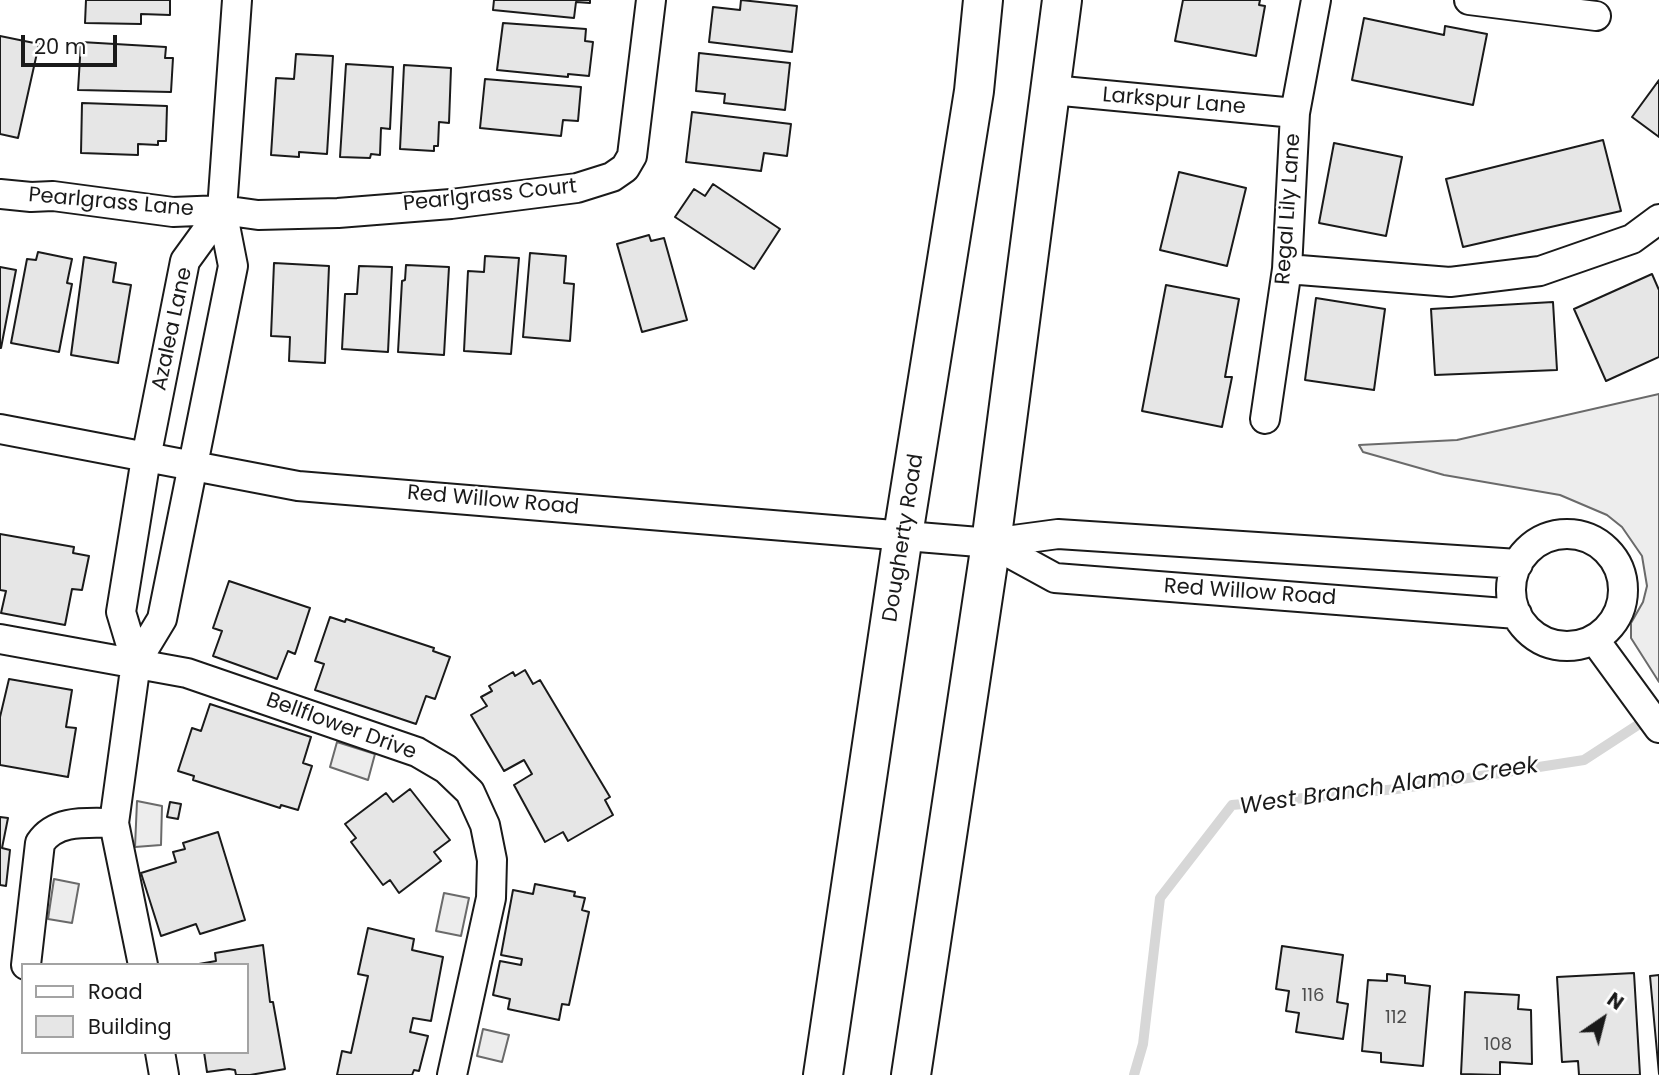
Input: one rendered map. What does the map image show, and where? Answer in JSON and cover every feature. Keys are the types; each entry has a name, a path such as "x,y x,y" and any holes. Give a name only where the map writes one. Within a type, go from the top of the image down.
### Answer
{"main road":[{"name":"Dougherty Road","path":"823,1075 903,535 974,91 984,0"},
{"path":"911,1075 990,544 1062,0"}],"street":[{"path":"143,963 114,823 136,662 162,619 195,467 233,266 222,210 237,0"},
{"name":"Pearlgrass Court","path":"222,210 258,215 451,204 577,188 612,177 625,168 632,156 651,0"},
{"name":"Regal Lily Lane","path":"1265,419 1287,269 1296,113 1316,0"},
{"path":"1469,0 1596,16"},
{"name":"Larkspur Lane","path":"1052,90 1296,113"},
{"name":"Pearlgrass Lane","path":"0,194 53,196 173,212 222,210"},
{"name":"Azalea Lane","path":"136,662 121,612 146,458 185,261 222,210"},
{"path":"1287,269 1450,282 1540,271 1632,239 1659,219"},
{"name":"Red Willow Road","path":"0,429 298,486 990,544 1058,534 1518,564"},
{"path":"1558,534 1591,539 1605,548 1622,576 1624,591 1615,619 1594,639 1573,645 1551,643 1537,637 1517,614 1511,589 1518,564 1528,550 1558,534"},
{"name":"Red Willow Road","path":"990,544 1055,578 1517,614"},
{"name":"Bellflower Drive","path":"0,639 187,673 417,752 446,769 470,792 485,825 492,860 491,898 452,1075"},
{"path":"1594,639 1659,728"},
{"path":"26,963 40,843 46,835 60,826 114,823"},
{"path":"160,1054 163,1075"}],"shaded area":[{"path":"1659,394 1659,682 1631,638 1631,623 1643,602 1647,586 1642,556 1622,527 1607,515 1560,495 1444,475 1363,452 1359,445 1457,440"},
{"path":"337,742 375,754 368,780 330,767"},
{"path":"137,801 162,806 161,845 135,847"},
{"path":"54,879 79,884 72,923 48,919"},
{"path":"444,893 469,898 461,936 436,931"},
{"path":"483,1029 509,1035 502,1062 477,1056"}],"building":[{"path":"86,0 170,0 170,15 141,14 141,24 85,23"},
{"path":"494,0 590,0 590,3 576,2 574,18 493,10"},
{"path":"741,0 797,6 792,52 709,42 713,7 740,10"},
{"path":"1183,0 1260,0 1259,5 1265,6 1256,56 1175,41"},
{"path":"1364,18 1444,35 1445,26 1487,34 1473,105 1352,80"},
{"path":"503,23 586,29 585,41 593,42 589,76 568,74 568,77 497,70"},
{"path":"0,36 39,44 18,138 0,134"},
{"path":"81,42 166,47 165,58 173,58 171,92 78,90"},
{"path":"699,53 790,63 785,110 724,103 725,94 696,91"},
{"path":"296,54 333,56 327,154 299,152 299,157 271,155 276,78 294,79"},
{"path":"346,64 393,67 390,129 381,128 380,155 371,154 370,158 340,157"},
{"path":"404,65 451,68 449,123 439,122 438,146 434,146 434,151 400,149"},
{"path":"485,79 581,87 578,121 563,120 561,136 480,128"},
{"path":"1659,80 1659,137 1632,117"},
{"path":"82,103 167,106 166,141 158,141 158,145 138,144 138,155 81,153"},
{"path":"692,112 791,124 787,156 764,153 761,171 686,162"},
{"path":"1603,140 1621,211 1463,247 1446,179"},
{"path":"1334,143 1402,157 1386,236 1319,223"},
{"path":"1179,172 1246,188 1227,266 1160,250"},
{"path":"713,184 780,229 754,269 675,217 694,189 705,196"},
{"path":"649,235 651,241 664,238 687,320 642,332 617,244"},
{"path":"38,252 72,259 67,283 72,284 59,352 11,343 27,259 36,260"},
{"path":"530,253 566,256 564,283 574,284 570,341 523,337"},
{"path":"485,256 519,258 511,354 464,351 468,271 484,272"},
{"path":"84,257 116,263 113,282 131,285 118,363 71,355"},
{"path":"274,263 329,266 325,363 289,361 290,337 271,336"},
{"path":"406,265 449,267 444,355 398,352 402,281 405,280"},
{"path":"359,266 392,267 388,352 342,349 345,294 357,294"},
{"path":"0,267 16,270 1,348 0,348"},
{"path":"1652,274 1659,290 1659,357 1606,381 1574,309"},
{"path":"1166,285 1239,299 1225,377 1232,377 1222,427 1142,411"},
{"path":"1316,298 1385,309 1374,390 1305,380"},
{"path":"1553,302 1557,370 1435,375 1431,309"},
{"path":"0,534 74,547 73,553 89,556 82,590 72,589 65,625 1,613 6,591 0,590"},
{"path":"229,581 310,608 295,654 288,651 277,679 213,656 222,631 213,628"},
{"path":"330,617 345,622 346,619 434,648 433,651 450,657 435,699 426,696 416,724 315,690 324,664 315,661"},
{"path":"525,670 533,684 540,680 610,797 605,800 613,815 568,841 563,832 545,842 514,785 532,774 524,760 504,771 471,715 487,706 481,697 492,691 489,686 513,672 515,676"},
{"path":"9,679 72,690 66,727 76,728 68,777 0,765 0,717"},
{"path":"210,704 311,737 303,763 312,766 298,810 281,805 280,808 193,780 194,776 178,771 192,728 201,731"},
{"path":"410,789 450,840 434,852 441,861 399,893 390,880 383,885 351,842 356,838 345,824 386,793 393,802"},
{"path":"170,802 181,804 178,819 167,817"},
{"path":"0,817 8,818 2,848 10,850 6,886 0,885"},
{"path":"218,832 245,920 200,934 196,924 161,936 141,873 176,862 173,852 185,849 183,843"},
{"path":"535,884 575,892 574,896 585,898 582,910 589,912 569,1005 562,1004 559,1020 508,1009 510,999 493,995 500,961 521,965 522,959 501,955 513,890 533,894"},
{"path":"368,928 414,939 412,950 443,957 431,1021 413,1018 410,1032 428,1036 419,1071 414,1070 412,1075 337,1075 342,1051 351,1053 368,976 358,974"},
{"path":"263,945 270,1002 273,1002 285,1069 250,1075 236,1075 235,1070 229,1069 207,1072 204,1054 248,1054 248,963 204,963 216,961 215,953"},
{"path":"1282,946 1343,955 1337,1002 1348,1004 1343,1039 1296,1032 1299,1013 1286,1011 1289,991 1276,989"},
{"path":"1634,973 1640,1075 1579,1075 1578,1061 1562,1062 1557,977"},
{"path":"1387,974 1405,976 1405,983 1430,986 1423,1066 1381,1062 1381,1053 1362,1051 1368,980 1387,981"},
{"path":"1659,975 1659,1074 1650,976"},
{"path":"1465,992 1519,995 1518,1009 1531,1010 1532,1064 1500,1062 1500,1075 1461,1074"}],"waterway":[{"name":"West Branch Alamo Creek","path":"1134,1075 1143,1044 1160,898 1232,805 1397,789 1584,760 1647,719"}]}
